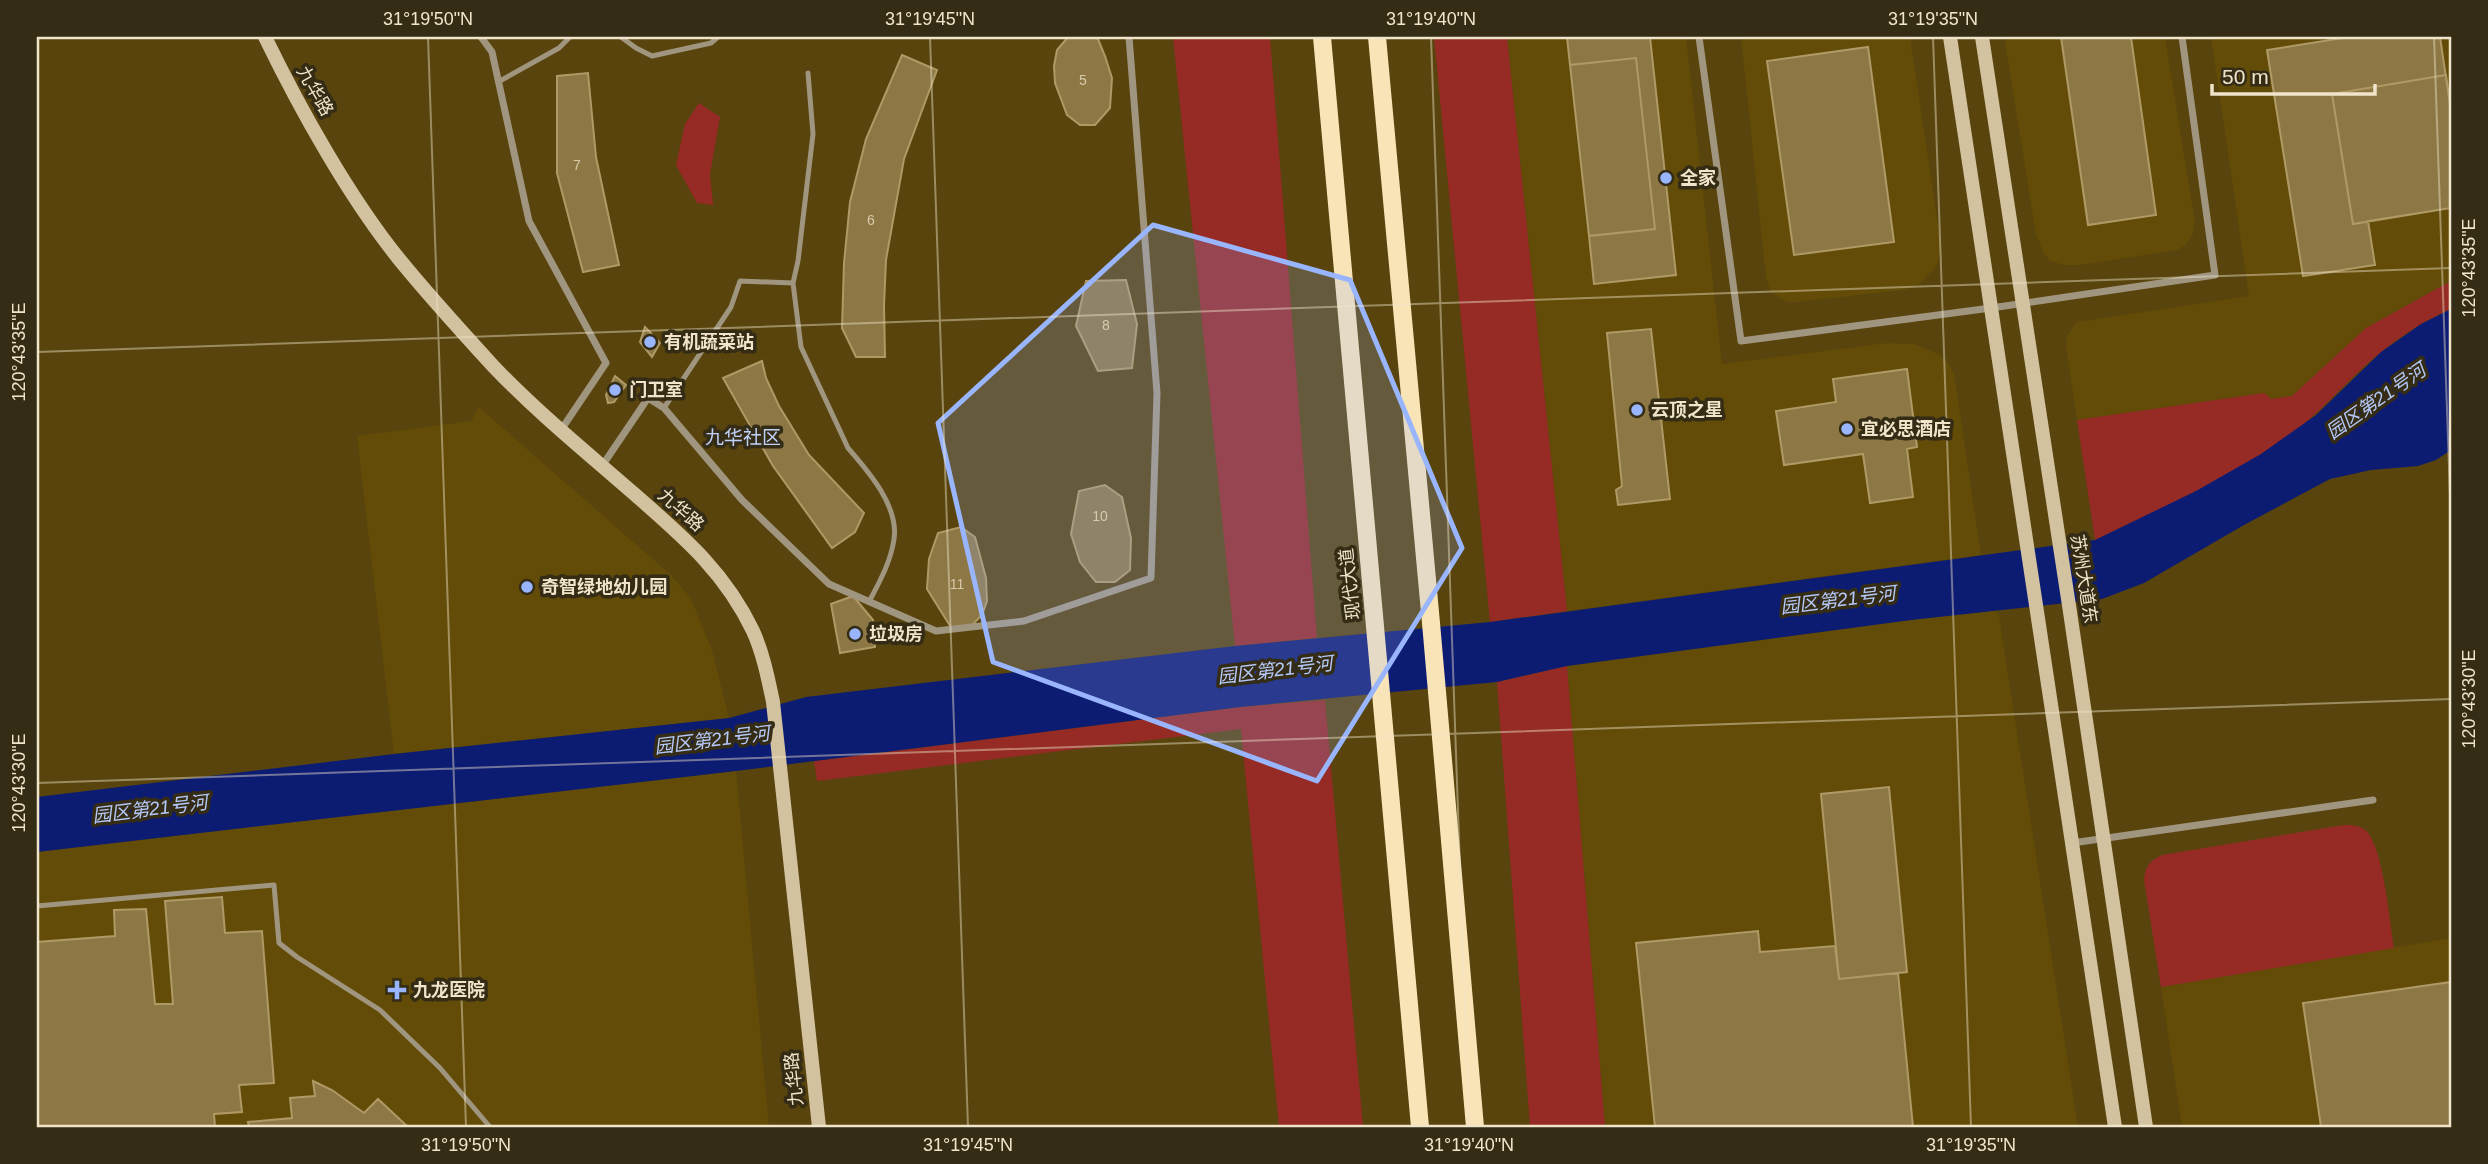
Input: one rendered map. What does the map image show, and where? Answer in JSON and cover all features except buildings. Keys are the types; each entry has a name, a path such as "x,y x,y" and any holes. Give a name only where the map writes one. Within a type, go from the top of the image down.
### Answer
{"main road":[{"name":"九华路","path":"265,37 282,73 329,154 398,258 496,368 696,548 716,572 753,631 773,702 819,1127"},
{"name":"现代大道","path":"1322,37 1420,1127"},
{"path":"1377,37 1475,1127"},
{"path":"1950,37 2115,1127"},
{"name":"苏州大道东","path":"1982,37 2146,1127"}],"street":[{"path":"481,37 492,52 529,220 606,363 562,430"},
{"path":"602,466 648,398 664,408 742,500 829,584 936,631 1024,621 1151,578 1157,393 1129,37"},
{"path":"1699,37 1741,341 2215,275 2182,37"},
{"path":"2071,843 2373,800"}],"lane":[{"path":"498,82 559,48 570,37"},
{"path":"621,37 652,56 711,43 718,37"},
{"path":"808,73 813,134 793,283 801,347 848,448 890,506 895,536 888,561 870,600"},
{"path":"664,408 730,307 740,281 793,283"},
{"path":"37,906 274,885 279,943 380,1010 440,1068 490,1127"}],"highlighted area":[{"path":"1153,225 1350,280 1462,548 1317,781 993,662 938,423"}],"shaded area":[{"path":"1173,37 1270,37 1317,638 1235,646"},
{"path":"1434,37 1507,37 1567,611 1490,622"},
{"path":"1507,37 1686,37 1722,364 1887,343 1913,344 1939,354 1954,373 1981,555 1567,611"},
{"path":"1741,37 1910,37 1940,238 1940,254 1936,267 1918,285 1904,290 1796,302 1787,302 1771,292 1766,278"},
{"path":"2004,37 2165,37 2195,222 2193,234 2186,245 2177,250 2080,265 2064,265 2050,261 2036,234"},
{"path":"2211,37 2451,37 2451,281 2366,328 2292,396 2271,399 2263,393 2077,420 2066,346 2067,335 2077,322 2249,296"},
{"path":"699,103 720,117 710,174 713,205 697,203 676,165 685,124"},
{"path":"2451,281 2451,309 2417,326 2386,348 2292,433 2221,478 2095,540 2077,420 2264,393 2271,399 2292,396 2366,328"},
{"name":"奇智绿地幼儿园","path":"479,407 671,575 691,599 712,650 729,718 394,754 357,436 471,421"},
{"path":"1998,610 2078,1127 1605,1127 1567,666"},
{"path":"1567,666 1605,1127 1530,1127 1497,682"},
{"path":"1325,700 1363,1127 1279,1127 1241,729 817,781 814,761 1240,707"},
{"name":"九龙医院","path":"736,771 769,1127 37,1127 37,852"},
{"path":"2344,825 2358,826 2365,830 2377,851 2394,948 2161,987 2144,880 2147,868 2154,859 2162,855"},
{"path":"2451,938 2451,1127 2182,1127 2161,987"}],"water":[{"name":"园区第21号河","path":"2451,309 2451,450 2436,460 2418,466 2371,470 2330,479 2144,583 2102,599 1911,620 1567,666 1497,682 1240,707 736,771 37,852 37,797 394,754 729,718 806,697 1235,646 1490,622 2095,540 2196,491 2261,454 2316,415 2381,352 2421,324"}],"place":[{"name":"全家","path":"1666,178"},
{"name":"有机蔬菜站","path":"650,342"},
{"name":"门卫室","path":"615,390"},
{"name":"云顶之星","path":"1637,410"},
{"name":"宜必思酒店","path":"1847,429"},
{"name":"奇智绿地幼儿园","path":"527,587"},
{"name":"垃圾房","path":"855,634"},
{"name":"九龙医院","path":"397,990"}],"district":[{"name":"九华社区","path":"743,437"}]}
